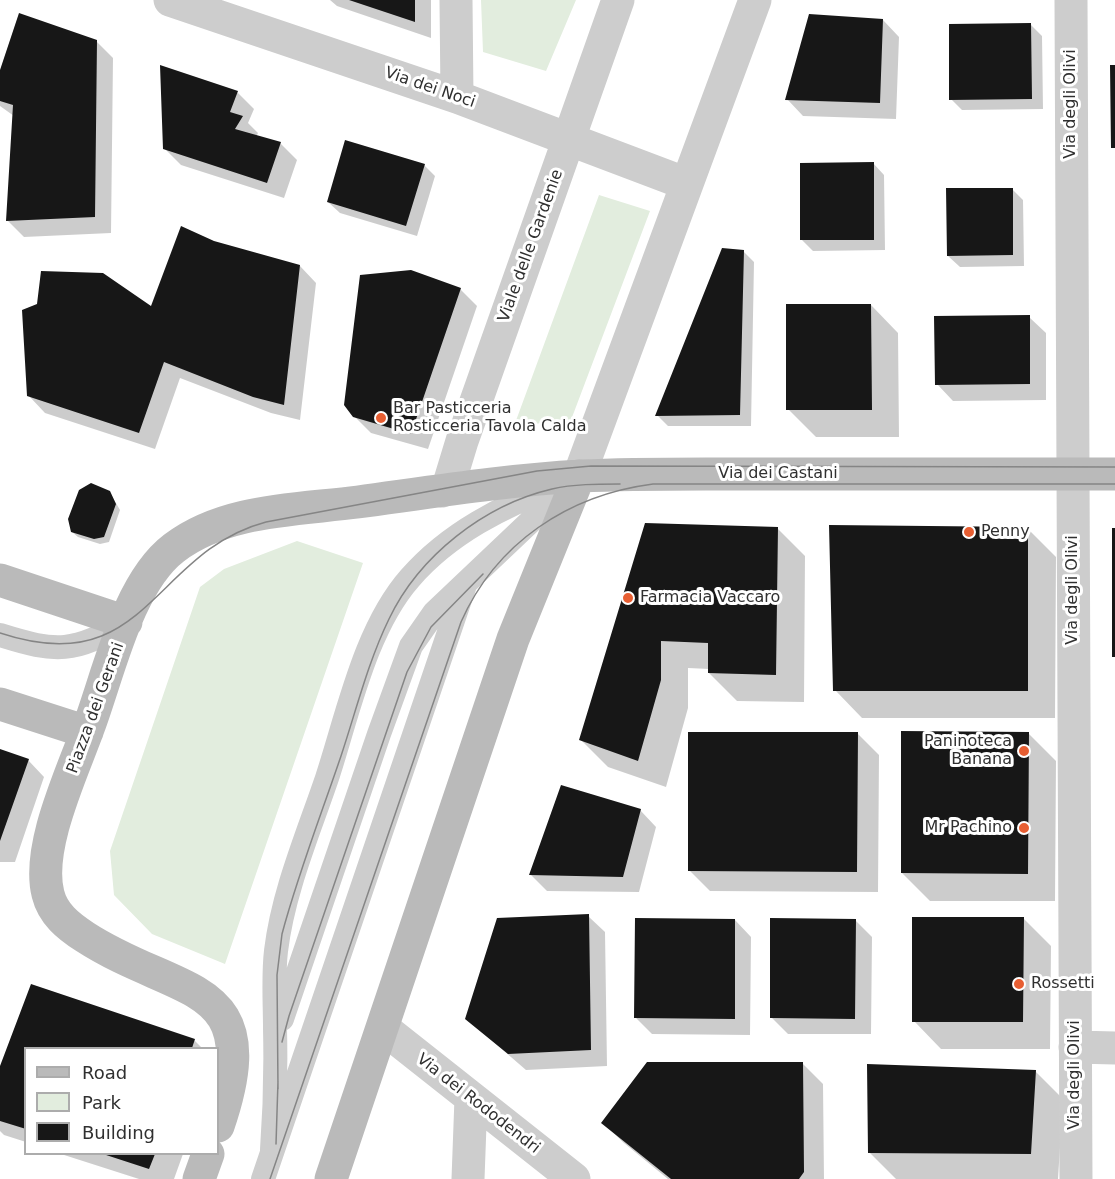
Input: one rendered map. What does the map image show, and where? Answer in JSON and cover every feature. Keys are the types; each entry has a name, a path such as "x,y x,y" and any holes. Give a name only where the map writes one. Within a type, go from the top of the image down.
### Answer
{"street":[{"name":"Via dei Noci","path":"170,0 457,97 687,184"},
{"path":"456,0 457,97"},
{"name":"Viale delle Gardenie","path":"442,491 448,487 462,441 618,0"},
{"path":"331,1179 513,639 579,476 755,0"},
{"name":"Via degli Olivi","path":"1071,0 1076,1179"},
{"name":"Via dei Castani","path":"442,491 579,476 1115,474"},
{"name":"Piazza dei Gerani","path":"219,1123 228,1097 234,1059 228,1026 218,1008 184,984 90,941 67,924 53,906 46,878 48,847 87,732 138,592 154,567 184,540 209,527 248,517 442,491"},
{"path":"0,580 126,622"},
{"path":"0,704 87,732"},
{"name":"Via dei Rododendri","path":"383,1028 574,1179"},
{"path":"1076,1047 1115,1048"},
{"path":"468,1179 471,1098"},
{"path":"199,1179 208,1155"}],"lane":[{"path":"275,1038 360,787 411,646 434,613 579,476"},
{"path":"272,1150 275,963 285,909 371,646 383,619 415,572 473,525 501,508 579,476"},
{"path":"263,1179 466,582"},
{"path":"0,635 37,645 66,647 93,642 126,622"}],"green space":[{"path":"481,0 576,0 546,71 483,52"},
{"path":"599,195 650,211 571,420 514,426"},
{"path":"297,541 363,563 225,964 152,934 114,895 110,851 200,587 224,569"}],"building":[{"path":"349,0 415,0 415,22"},
{"path":"19,13 97,40 95,217 6,221 13,105 0,101 0,70"},
{"path":"809,14 883,19 880,103 785,100"},
{"path":"1031,23 1032,99 949,100 949,24"},
{"path":"160,65 238,91 230,112 243,116 235,129 281,142 267,183 163,149"},
{"path":"1110,65 1115,65 1115,148 1111,148"},
{"path":"345,140 425,164 406,226 327,202"},
{"path":"874,162 874,240 800,240 800,163"},
{"path":"946,188 1013,188 1013,255 947,256"},
{"path":"181,226 214,241 300,265 284,405 253,397 164,362 139,433 27,396 22,310 37,304 41,271 103,273 151,306"},
{"path":"722,248 744,250 740,415 655,416"},
{"path":"411,270 461,288 411,434 353,417 344,405 360,275"},
{"path":"786,304 871,304 872,410 786,410"},
{"path":"1030,315 1030,384 935,385 934,316"},
{"path":"91,483 110,491 116,504 104,537 94,539 71,532 68,519 79,490"},
{"path":"645,523 778,527 776,675 708,673 708,643 661,641 661,680 638,761 579,740"},
{"path":"829,525 1028,527 1028,691 833,691"},
{"path":"1112,528 1115,528 1115,657 1112,657"},
{"path":"901,731 1029,732 1028,874 901,873"},
{"path":"688,732 858,732 857,872 688,871"},
{"path":"0,749 29,759 0,841"},
{"path":"561,785 641,809 623,877 529,875"},
{"path":"589,914 591,1050 508,1054 465,1019 497,918"},
{"path":"912,917 1024,917 1023,1022 912,1022"},
{"path":"635,918 735,919 735,1019 634,1018"},
{"path":"770,918 856,919 855,1019 770,1018"},
{"path":"31,984 195,1039 192,1047 24,1047 24,1128 0,1121 0,1066"},
{"path":"647,1062 803,1062 804,1172 799,1179 671,1179 601,1123"},
{"path":"867,1064 1036,1070 1031,1154 868,1153"},
{"path":"106,1155 155,1155 149,1169"}],"tram line":[{"path":"0,633 49,644 88,641 119,627 145,607 197,559 228,537 266,522 537,471 591,466 1115,467"},
{"path":"278,1089 277,975 282,934 302,867 369,669 389,619 402,596 418,574 456,536 502,507 560,487 620,484"},
{"path":"270,1179 461,622 476,594 494,569 538,528 592,499 653,484 1115,484"},
{"path":"282,1042 407,672 431,627 483,574"},
{"path":"276,1144 278,1081"}],"place":[{"name":"Bar Pasticceria Rosticceria Tavola Calda","path":"381,418"},
{"name":"Penny","path":"969,532"},
{"name":"Farmacia Vaccaro","path":"628,598"},
{"name":"Paninoteca Banana","path":"1024,751"},
{"name":"Mr Pachino","path":"1024,828"},
{"name":"Rossetti","path":"1019,984"}]}
